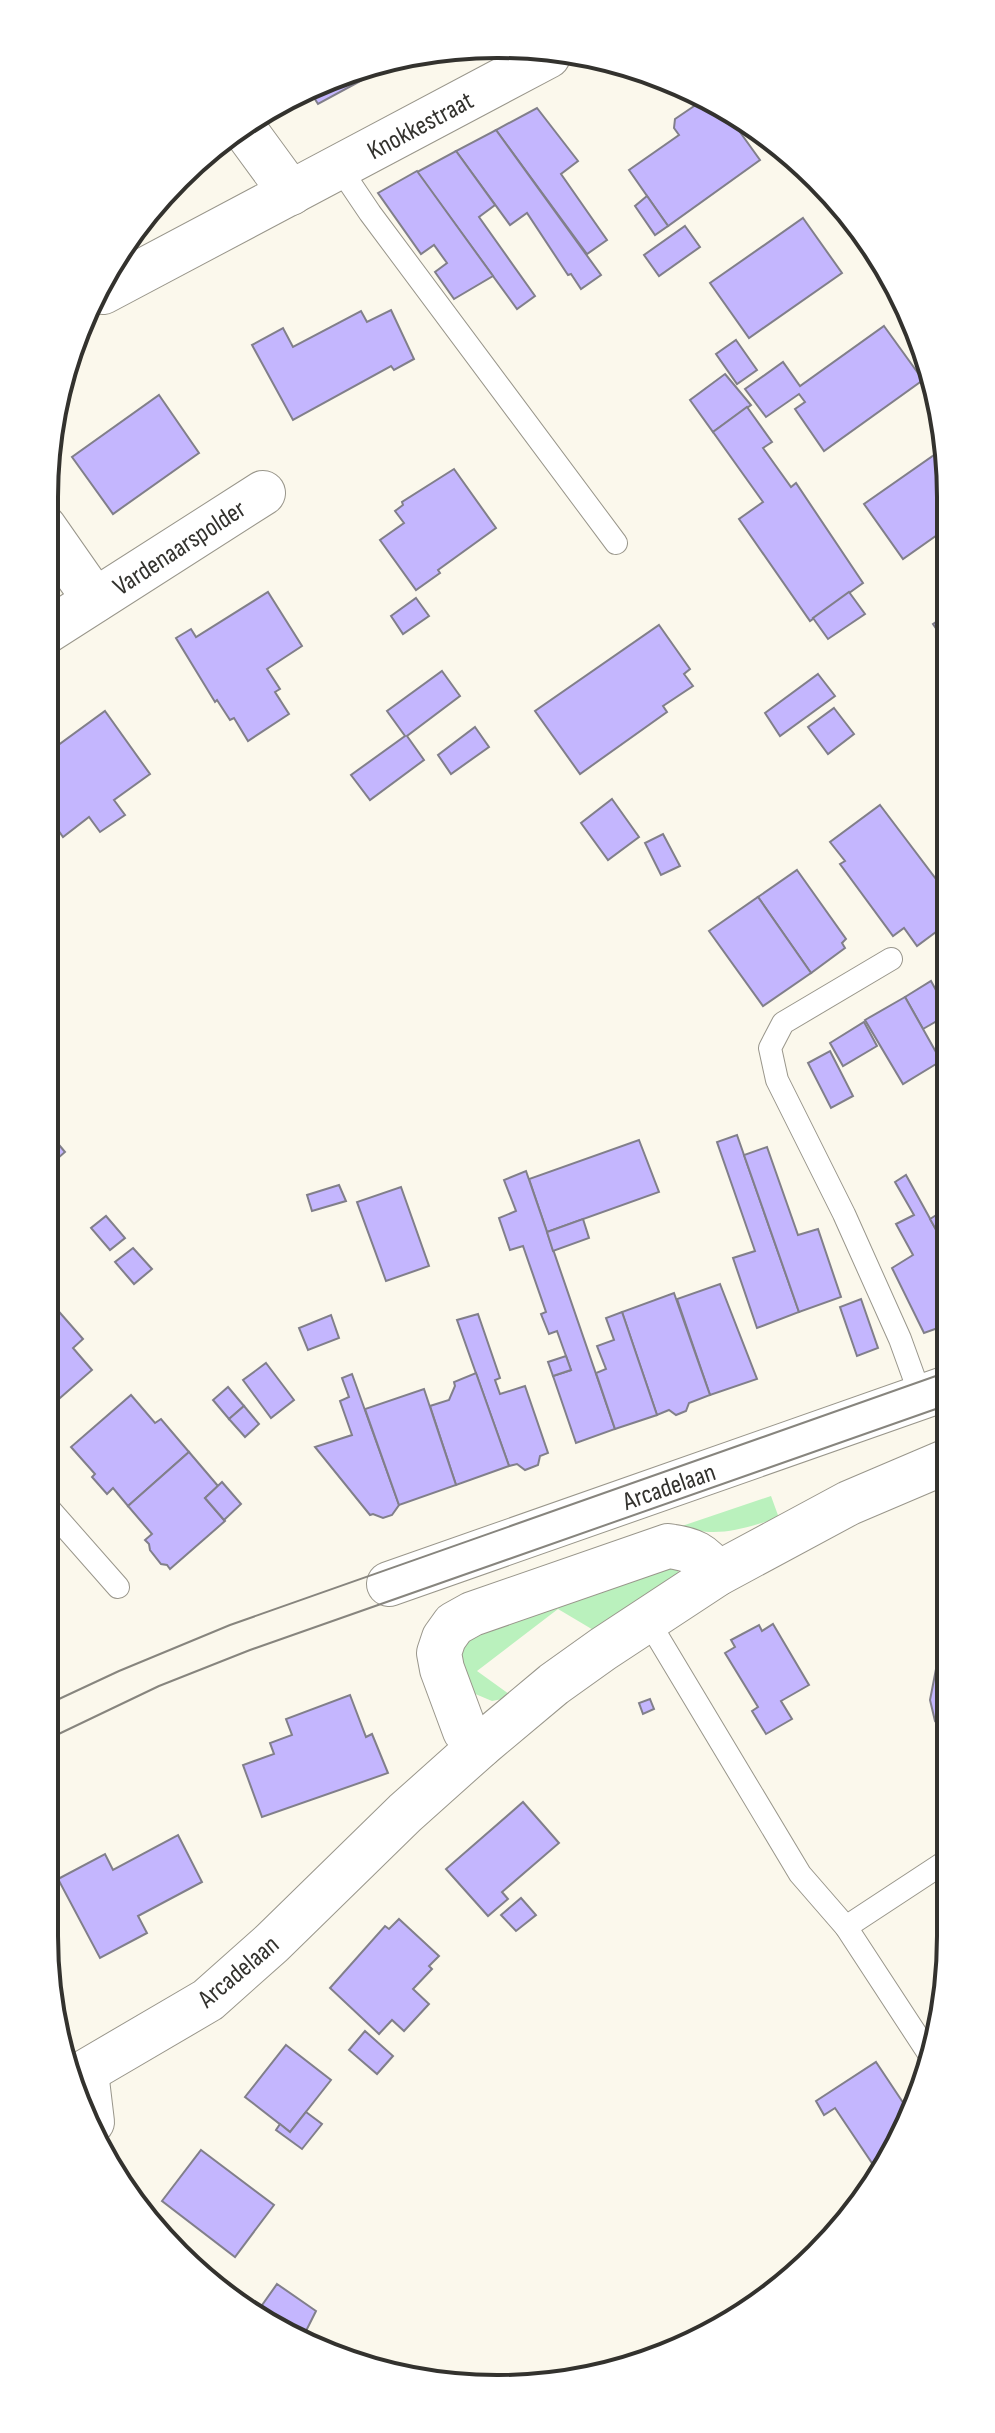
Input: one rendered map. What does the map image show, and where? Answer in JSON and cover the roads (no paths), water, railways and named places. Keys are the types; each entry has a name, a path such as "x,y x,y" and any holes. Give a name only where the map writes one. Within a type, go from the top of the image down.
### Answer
{"street":[{"name":"Knokkestraat","path":"112,287 540,60"},
{"path":"249,135 291,193"},
{"name":"Vardenaarspolder","path":"58,624 263,493"},
{"name":"Vardenaarspolder","path":"58,547 95,600"},
{"name":"Arcadelaan","path":"389,1584 935,1392"},
{"name":"Arcadelaan","path":"80,2075 208,2000 272,1943 405,1813 554,1684 717,1574 849,1503 937,1466"},
{"path":"480,1746 465,1731 442,1669 439,1653 444,1638 454,1624 472,1614 668,1546 683,1548 706,1558 717,1574"}],"lane":[{"path":"339,167 616,543"},
{"path":"891,959 783,1023 770,1048 777,1080 844,1214 900,1339 935,1392"},
{"path":"58,1519 118,1587"},
{"path":"647,1619 800,1874 846,1927 923,2045"},
{"path":"846,1927 937,1867"}],"tram line":[{"path":"58,1699 230,1625 937,1376"},
{"path":"58,1734 159,1686 250,1650 937,1409"}]}
